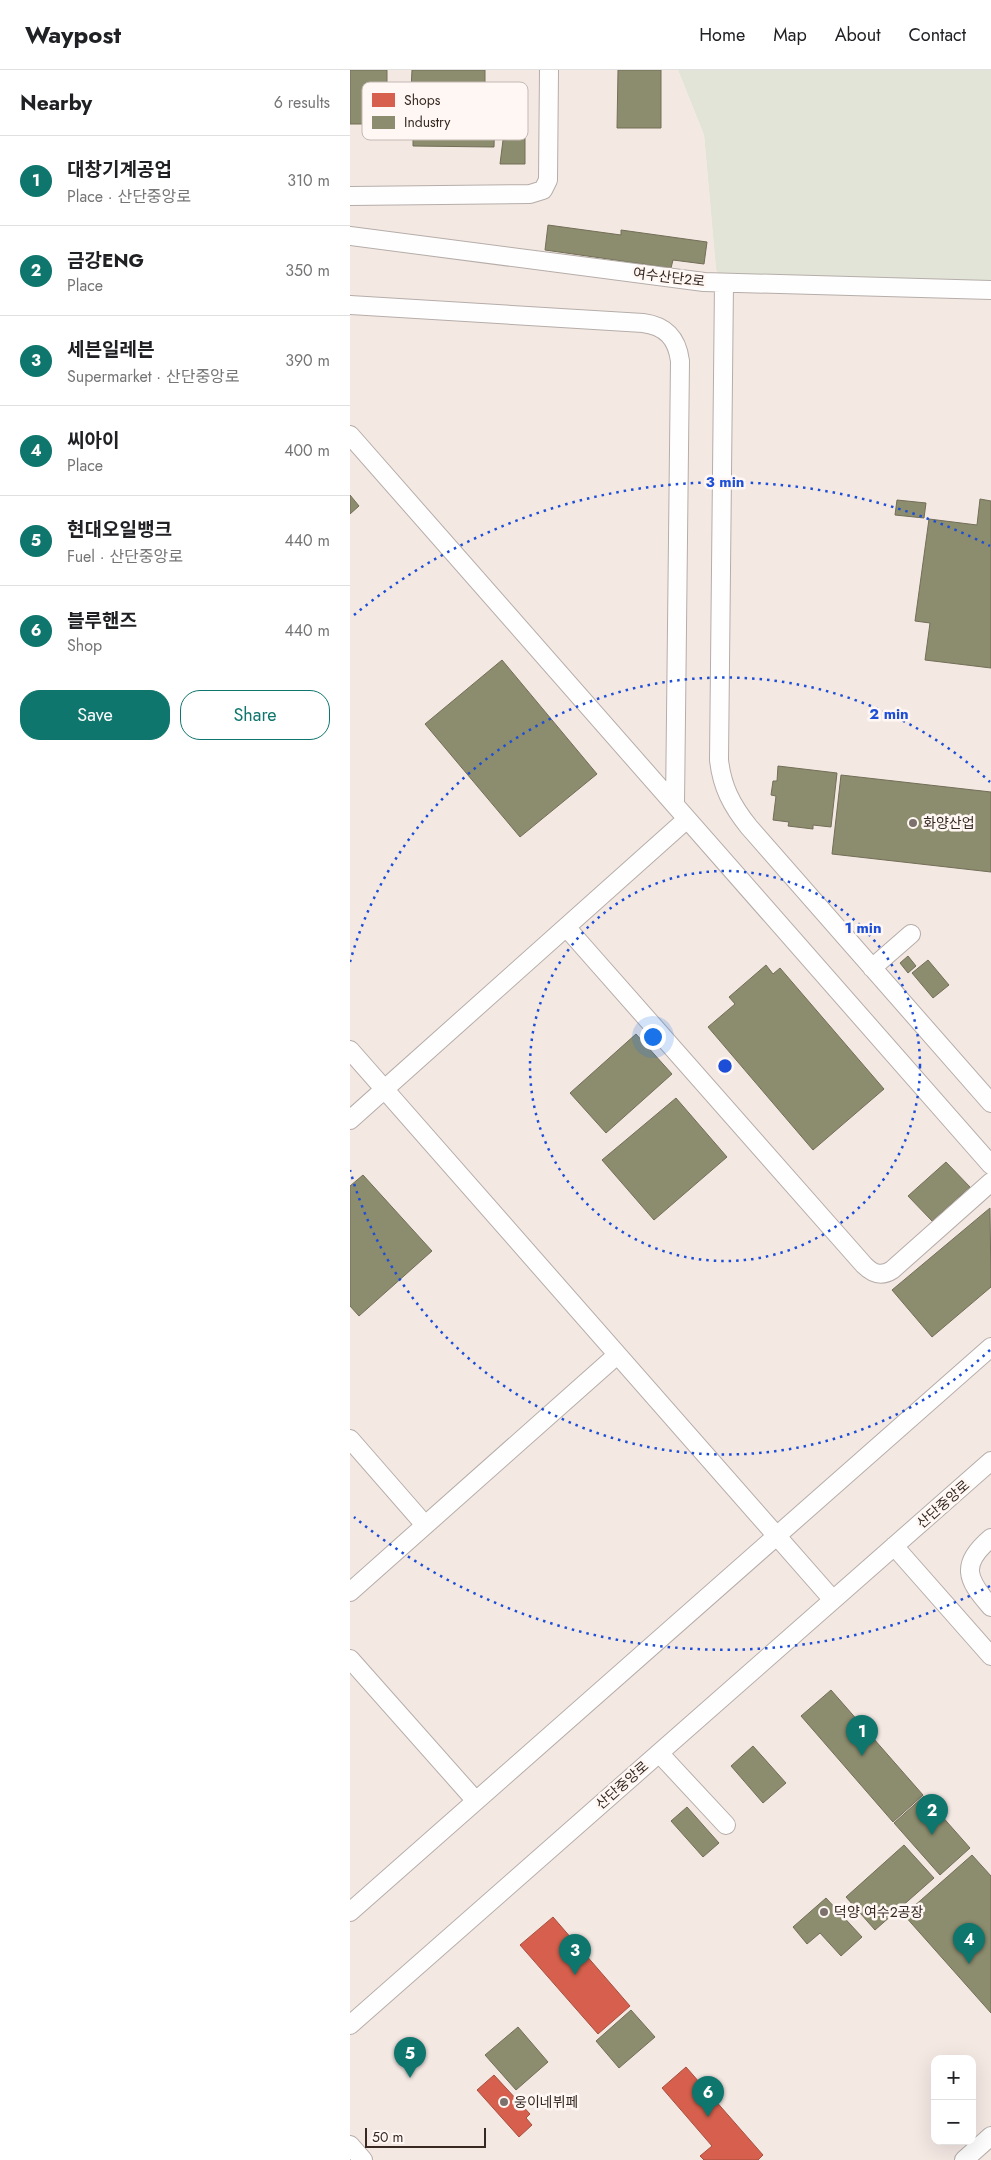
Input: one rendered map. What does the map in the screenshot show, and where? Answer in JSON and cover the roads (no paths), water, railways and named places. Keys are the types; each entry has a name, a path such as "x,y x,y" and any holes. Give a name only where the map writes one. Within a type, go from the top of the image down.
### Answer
{"street":[{"path":"350,196 530,194 543,190 548,180 549,70"},
{"name":"여수산단2로","path":"350,236 704,282 991,290"},
{"path":"724,283 720,775 729,798 749,828 991,1103"},
{"path":"350,305 643,323 658,326 673,339 680,361 675,805"},
{"path":"350,435 991,1165"},
{"path":"350,1120 687,819"},
{"path":"566,927 864,1265 874,1273 881,1274 892,1270 991,1182"},
{"path":"872,968 911,934"},
{"path":"350,1050 833,1600"},
{"path":"350,1912 991,1347"},
{"path":"350,1592 617,1355"},
{"path":"350,1439 425,1525"},
{"name":"산단중앙로","path":"350,2025 991,1461"},
{"path":"991,1538 974,1554 970,1571 973,1585 991,1607"},
{"path":"894,1546 991,1656"},
{"path":"350,1659 476,1801"},
{"path":"659,1753 726,1825"},
{"path":"964,2160 991,2136"},
{"path":"350,2145 363,2160"}],"place":[{"name":"화양산업","path":"913,823"},
{"name":"대창기계공업","path":"862,1756"},
{"name":"금강ENG","path":"932,1835"},
{"name":"덕양 여수2공장","path":"824,1912"},
{"name":"씨아이","path":"969,1964"},
{"name":"세븐일레븐","path":"575,1975"},
{"name":"현대오일뱅크","path":"410,2078"},
{"name":"웅이네뷔페","path":"504,2102"},
{"name":"블루핸즈","path":"708,2117"}]}
